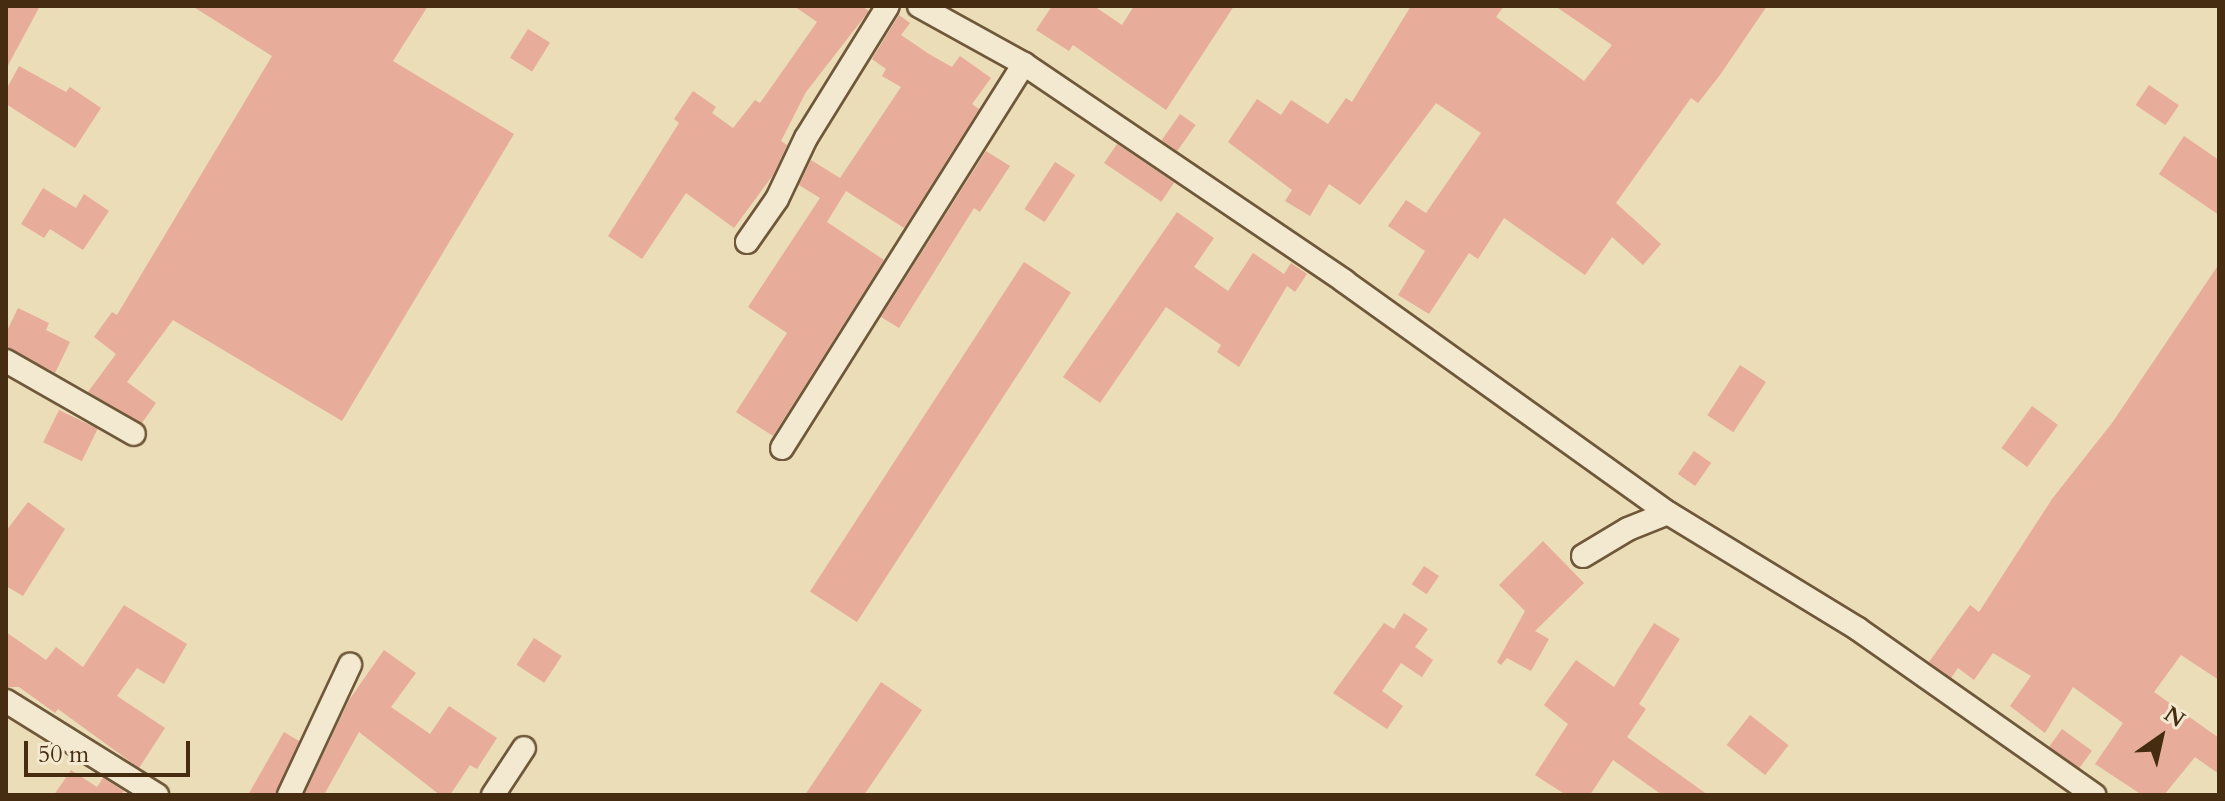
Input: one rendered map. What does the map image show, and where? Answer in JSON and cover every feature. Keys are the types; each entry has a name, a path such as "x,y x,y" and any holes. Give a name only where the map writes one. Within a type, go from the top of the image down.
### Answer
{"street":[{"path":"747,242 777,199 806,138 888,6"},
{"path":"919,6 1024,64 1344,281 1668,513 1858,629 2094,795"},
{"path":"782,448 1024,64"},
{"path":"6,361 134,434"},
{"path":"1583,556 1628,529 1668,513"},
{"path":"289,795 350,665"},
{"path":"6,701 157,795"},
{"path":"493,795 524,748"}],"building":[{"path":"6,6 40,6 6,69"},
{"path":"192,6 428,6 393,61 514,134 342,421 173,320 127,382 156,403 142,423 88,392 116,354 94,337 112,312 117,315 272,56"},
{"path":"794,6 861,6 869,11 806,92 781,141 787,145 773,175 734,228 686,193 642,259 608,236 679,123 674,119 693,91 716,107 712,113 733,128 755,100 760,103 817,22"},
{"path":"1052,6 1094,6 1122,25 1134,6 1234,6 1166,110 1073,45 1069,51 1036,30"},
{"path":"1411,6 1504,6 1496,17 1584,81 1612,45 1555,6 1767,6 1720,75 1698,103 1691,98 1616,203 1661,244 1643,265 1612,237 1585,275 1504,218 1478,259 1469,253 1429,314 1398,295 1425,251 1388,226 1406,200 1426,213 1481,133 1436,103 1360,205 1329,184 1310,216 1285,201 1292,190 1228,142 1257,99 1281,115 1291,100 1328,124 1346,98 1352,102"},
{"path":"899,15 910,23 901,35 952,67 960,56 991,78 972,104 979,109 904,228 846,191 827,222 884,260 773,436 736,412 787,333 748,307 820,198 799,185 811,160 840,178 901,87 882,76 886,69 872,59"},
{"path":"528,29 550,43 532,72 510,58"},
{"path":"19,66 66,92 70,87 101,108 75,148 6,104 6,90"},
{"path":"2149,85 2179,105 2165,125 2136,105"},
{"path":"1180,114 1196,125 1177,151 1162,140"},
{"path":"2184,136 2219,160 2219,215 2159,174"},
{"path":"1117,144 1174,183 1161,202 1104,163"},
{"path":"986,151 1010,166 980,212 974,208 899,328 881,317"},
{"path":"1055,162 1075,175 1045,222 1025,209"},
{"path":"43,188 76,208 84,194 109,211 83,250 50,229 44,238 21,224"},
{"path":"1177,212 1214,238 1194,267 1228,291 1253,253 1284,274 1291,263 1307,274 1295,292 1287,286 1239,367 1217,352 1221,345 1166,307 1100,403 1063,377"},
{"path":"1024,262 1071,292 857,622 810,592"},
{"path":"2219,264 2219,680 2181,655 2154,692 2219,738 2219,774 2195,757 2164,795 2142,795 2095,764 2123,723 2073,687 2045,733 2010,706 2031,676 1993,653 1974,680 1958,668 1951,678 1929,662 1970,605 1979,612 2052,499 2112,423"},
{"path":"18,308 49,323 46,330 70,342 55,373 6,347 6,333"},
{"path":"1740,365 1766,382 1733,432 1707,415"},
{"path":"2032,406 2058,425 2027,467 2001,448"},
{"path":"59,410 98,429 82,461 43,442"},
{"path":"1694,451 1711,463 1695,486 1678,474"},
{"path":"28,502 65,529 23,596 6,586 6,531"},
{"path":"1543,541 1584,583 1535,631 1549,639 1531,671 1507,658 1501,665 1497,662 1525,611 1499,585"},
{"path":"1424,566 1439,576 1427,594 1412,584"},
{"path":"124,605 187,644 164,684 137,668 117,696 165,728 139,768 58,709 55,713 19,687 6,687 6,632 46,660 56,647 83,667"},
{"path":"1404,613 1428,629 1415,647 1433,660 1422,677 1401,663 1382,691 1403,706 1387,729 1333,693 1384,623 1394,629"},
{"path":"1654,623 1680,639 1639,704 1646,709 1627,737 1708,795 1662,795 1613,760 1590,795 1566,795 1535,775 1568,724 1544,705 1576,660 1614,687"},
{"path":"534,638 562,656 544,683 517,665"},
{"path":"384,650 416,673 391,707 430,734 449,706 497,738 477,769 470,765 450,795 440,795 359,732 324,795 304,795 349,700"},
{"path":"881,682 922,710 864,795 805,795"},
{"path":"1750,715 1789,745 1765,775 1727,745"},
{"path":"2062,729 2092,751 2079,769 2049,747"},
{"path":"284,732 299,741 275,795 248,795"},
{"path":"71,770 97,787 103,778 124,791 121,795 54,795"}]}
